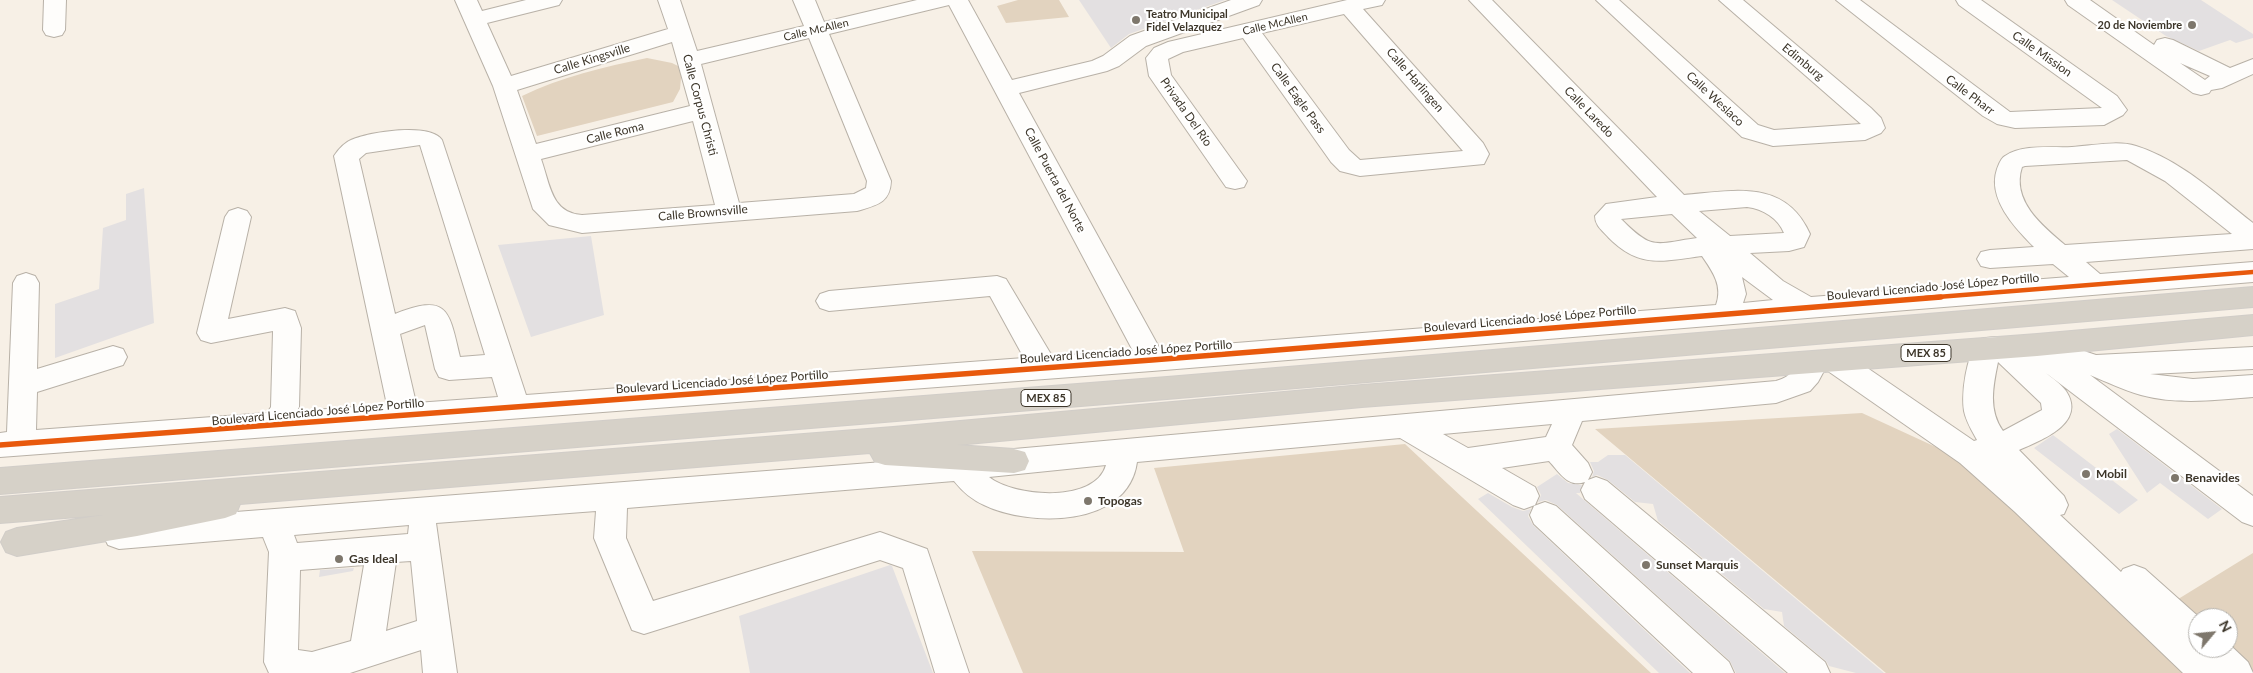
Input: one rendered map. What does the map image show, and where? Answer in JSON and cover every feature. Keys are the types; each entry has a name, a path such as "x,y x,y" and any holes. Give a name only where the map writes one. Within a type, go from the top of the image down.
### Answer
{"highway":[{"name":"MEX 85","path":"0,481 1059,397 2253,297"},
{"name":"MEX 85","path":"0,510 798,446 1362,396 1994,347 2034,346 2253,325"},
{"path":"798,446 1014,461"},
{"path":"7,451 82,462 147,468"},
{"path":"9,543 137,524 319,483"}],"street":[{"path":"54,30 55,0"},
{"path":"471,10 551,0"},
{"name":"Calle Corpus Christi","path":"669,0 689,60 729,211"},
{"name":"Calle Brownsville","path":"471,10 504,86 529,154 546,209 554,218 564,222 582,224 857,202 878,192 879,181 804,0"},
{"name":"Calle McAllen","path":"689,60 944,0"},
{"name":"Calle Puerta del Norte","path":"957,0 1152,360"},
{"name":"Calle McAllen","path":"1176,47 1374,0"},
{"name":"Calle Laredo","path":"1480,0 1710,239 1774,288 1808,308"},
{"name":"Calle Weslaco","path":"1608,0 1750,131 1773,138 1788,138 1865,132 1874,126"},
{"name":"Edimburg","path":"1730,0 1862,113 1874,126"},
{"name":"Calle Pharr","path":"1847,0 1991,111 2005,119 2104,117 2116,110"},
{"name":"Calle Mission","path":"1967,0 2109,101 2116,110"},
{"path":"2076,0 2192,92 2253,66"},
{"path":"2103,0 2171,49 2230,76"},
{"path":"1005,89 1099,66 1111,61 1138,41 1244,1"},
{"name":"Calle Harlingen","path":"1349,6 1475,149 1477,156 1468,160 1360,168 1349,165"},
{"name":"Calle Eagle Pass","path":"1248,30 1340,156 1349,165"},
{"name":"Calle Kingsville","path":"504,86 679,33"},
{"name":"Privada Del Río","path":"1176,47 1162,53 1157,58 1160,76 1235,181"},
{"name":"Calle Roma","path":"529,154 702,111"},
{"path":"404,415 346,156 360,146 424,136 430,140 516,408"},
{"path":"1990,259 2060,254 2247,242 2250,236 2173,176 2140,155 2129,152 2022,158 2012,162 2006,177 2013,204 2031,229 2060,254 2093,284"},
{"path":"1747,198 1776,206 1795,227 1797,234 1795,240 1789,242 1710,239 1656,252 1641,250 1631,244 1608,221 1608,216 1615,210 1747,198"},
{"path":"238,217 211,333 285,318 288,328 285,407 276,426"},
{"name":"Calle Laredo","path":"1710,239 1728,274 1733,294 1726,313"},
{"name":"Boulevard Licenciado José López Portillo","path":"7,451 404,415 1152,360 2253,272"},
{"path":"7,451 23,385 26,283"},
{"path":"829,301 997,286 1044,368"},
{"path":"385,329 418,316 430,314 438,320 449,369 502,365"},
{"path":"2034,346 2096,366 2150,388 2206,390 2253,386"},
{"path":"2034,346 2253,513"},
{"path":"1994,347 2055,398 2057,415 2041,426 1984,450 1978,394 1994,347"},
{"path":"23,385 114,356"},
{"path":"2096,366 2253,358"},
{"path":"9,543 280,538 421,512 935,471 1014,461 1572,412 1776,392 1798,386 1824,361 1984,450 2026,503 2161,616 2188,631"},
{"path":"1556,448 1572,412"},
{"path":"1406,426 1534,505 1717,673"},
{"path":"1465,461 1556,448"},
{"path":"1556,448 1586,481 1812,673"},
{"path":"961,467 980,488 1008,502 1039,506 1077,504 1096,497 1113,484 1121,469 1123,452"},
{"path":"612,497 610,538 644,619 880,546 916,559 952,673"},
{"path":"421,512 440,673"},
{"path":"280,538 294,558 425,546"},
{"path":"280,538 281,662 312,668 366,653 435,630"},
{"path":"366,653 382,550"},
{"path":"2161,616 2207,673"},
{"path":"2220,658 2236,673"}],"shaded area":[{"path":"1018,0 1059,0 1069,17 1006,23 997,6"},
{"path":"647,58 672,63 682,68 680,89 673,102 537,136 522,96 567,78"},
{"path":"1862,413 1962,459 2136,625 2253,553 2253,673 1886,673 1595,429"},
{"path":"1405,444 1651,673 1023,673 972,551 1184,552 1154,468"}],"building":[{"name":"Teatro Municipal Fidel Velazquez","path":"1079,0 1225,0 1129,34 1111,48"},
{"path":"2112,0 2201,0 2253,34 2253,38 2236,43 2230,40 2199,51 2166,36"},
{"path":"144,188 154,323 55,358 55,304 99,289 103,228 126,220 126,194"},
{"path":"591,236 604,315 531,337 498,245"},
{"name":"Benavides","path":"2117,429 2222,509 2208,519 2160,483 2147,493 2109,434"},
{"name":"Mobil","path":"2053,435 2138,500 2119,514 2034,448"},
{"path":"1608,455 1625,455 1884,673 1856,673 1829,666 1826,661 1784,626 1782,612 1764,609 1658,521 1653,504 1635,502 1608,480 1597,475 1592,477 1594,471 1590,462 1598,462"},
{"path":"1557,474 1568,483 1582,485 1580,493 1576,493 1785,673 1736,673 1730,661 1557,505 1546,500 1538,502 1541,495 1537,487"},
{"path":"1488,493 1512,507 1523,511 1531,509 1528,516 1533,525 1690,673 1659,673 1478,499"},
{"path":"890,565 933,673 750,673 739,616"},
{"path":"354,568 353,571 319,577 320,570"}],"cycle path":[{"path":"0,445 1152,360 2253,272"}],"place":[{"name":"Teatro Municipal Fidel Velazquez","path":"1136,20"},
{"name":"20 de Noviembre","path":"2192,25"},
{"name":"Mobil","path":"2086,474"},
{"name":"Benavides","path":"2175,478"},
{"name":"Topogas","path":"1088,501"},
{"name":"Gas Ideal","path":"339,559"},
{"name":"Sunset Marquis","path":"1646,565"}]}
